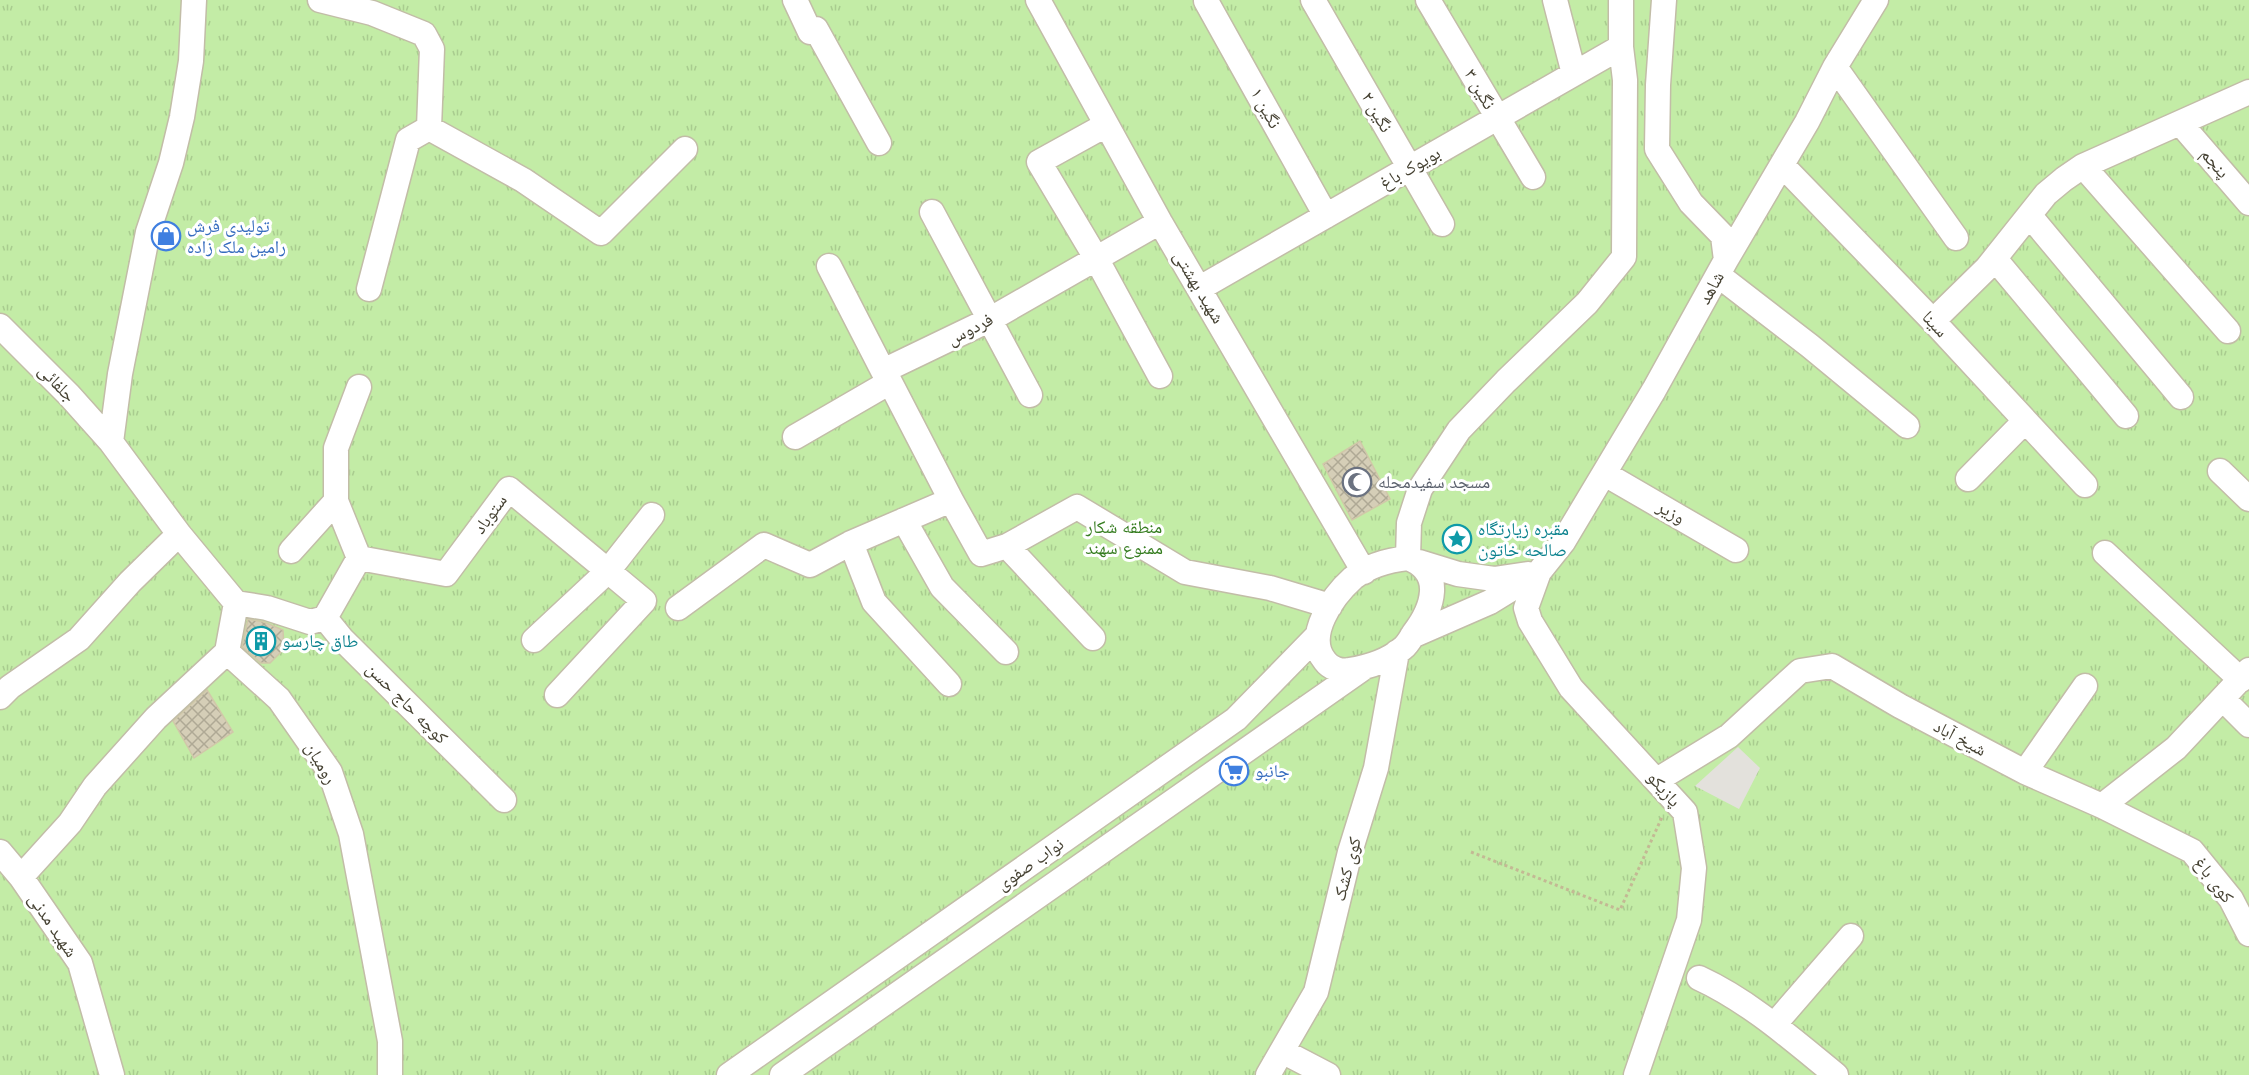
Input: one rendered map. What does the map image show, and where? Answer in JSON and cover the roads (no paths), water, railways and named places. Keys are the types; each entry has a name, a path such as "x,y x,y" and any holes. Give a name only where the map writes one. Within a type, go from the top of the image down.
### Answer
{"street":[{"path":"194,0 190,61 182,117 171,163 148,232 141,264 120,374 111,442 179,534 236,603 267,608 310,622 325,618 359,558 336,501 336,448 359,387"},
{"path":"320,0 372,14 424,34 432,50 429,128"},
{"path":"795,0 810,32 816,29 879,143"},
{"name":"شهید بهشتی","path":"1038,0 1160,222 1364,572"},
{"name":"نگین ۲","path":"1313,0 1442,224"},
{"name":"نگین ۳","path":"1428,0 1533,177"},
{"path":"1555,0 1574,74"},
{"path":"1539,572 1494,579 1458,574 1414,560 1394,560 1354,577 1339,592 1317,636 1320,655 1329,665 1344,671 1365,668 1386,660 1405,644 1423,621 1431,600 1432,580 1414,560 1409,523 1420,489 1459,430 1587,303 1624,257 1625,80 1621,47 1621,0"},
{"path":"1664,0 1658,85 1657,149 1690,202 1723,236 1722,267 1810,346 1907,426"},
{"name":"شاهد","path":"1539,572 1563,542 1605,474 1876,0"},
{"name":"نگین ۱","path":"1206,1 1326,216"},
{"name":"بویوک باغ","path":"1200,288 1621,47"},
{"path":"1836,67 1956,238"},
{"path":"1625,80 1658,85"},
{"path":"1933,321 1995,259 2046,194 2064,179 2083,166 2249,92"},
{"name":"پنجم","path":"2180,123 2249,203"},
{"path":"1106,125 1039,162 1096,258 1160,376"},
{"path":"429,128 522,180 601,233 685,149"},
{"path":"369,289 408,140 429,128"},
{"name":"سینا","path":"1782,165 1933,321 2085,484"},
{"path":"2083,166 2228,331"},
{"path":"932,212 1030,395"},
{"path":"2030,216 2181,398"},
{"name":"فردوس","path":"795,437 887,377 1160,222"},
{"path":"1995,259 2126,416"},
{"path":"829,266 981,554 1007,546 1077,507 1185,572 1270,588 1330,606"},
{"name":"جلفائی","path":"0,326 69,395 111,442"},
{"path":"1968,478 2025,421"},
{"path":"2220,471 2249,499"},
{"name":"وزیر","path":"1605,474 1736,550"},
{"name":"ستوباد","path":"359,558 446,574 509,489 608,571"},
{"path":"678,608 764,545 810,565 851,543 951,500"},
{"path":"291,551 336,501"},
{"path":"534,640 608,571 652,515"},
{"path":"904,520 942,587 1006,652"},
{"path":"3,685 79,639 130,582 179,534"},
{"path":"851,543 874,602 949,684"},
{"path":"1007,546 1093,638"},
{"path":"2102,806 2176,748 2245,675 2105,553"},
{"path":"557,695 644,601 608,571"},
{"path":"1405,644 1490,602 1539,572"},
{"name":"پازیکو","path":"1539,572 1526,608 1530,621 1571,688 1685,812 1694,867 1689,920 1636,1075"},
{"path":"21,877 70,823 95,786 156,718 227,652 236,603"},
{"name":"کوچه حاج حسن","path":"325,618 342,639 504,800"},
{"name":"نواب صفوی","path":"729,1075 1236,719 1317,636"},
{"name":"کوی کشک","path":"1268,1075 1316,992 1350,852 1376,768 1405,644"},
{"name":"رومیان","path":"227,652 279,699 330,772 351,834 390,1041 390,1075"},
{"name":"شیخ آباد","path":"1664,788 1729,736 1800,671 1832,666 1900,706 2025,772 2102,806"},
{"name":"نواب صفوی","path":"782,1075 1365,668"},
{"path":"2025,772 2085,686"},
{"path":"2223,699 2249,725"},
{"name":"کوی باغ","path":"2102,806 2192,851 2230,899 2249,934"},
{"name":"شهید مدنی","path":"0,852 21,877 80,963 112,1075"},
{"path":"1774,1025 1851,936"},
{"path":"1699,978 1714,985 1774,1025 1836,1075"},
{"path":"1282,1051 1328,1075"}],"place":[{"name":"تولیدی فرش رامین ملک زاده","path":"166,236"},
{"name":"مسجد سفیدمحله","path":"1357,482"},
{"name":"مقبره زیارتگاه صالحه خاتون","path":"1457,539"},
{"name":"طاق چارسو","path":"261,641"},
{"name":"جانبو","path":"1234,771"}],"park label":[{"name":"منطقه شکار ممنوع سهند","path":"1124,537"}]}
